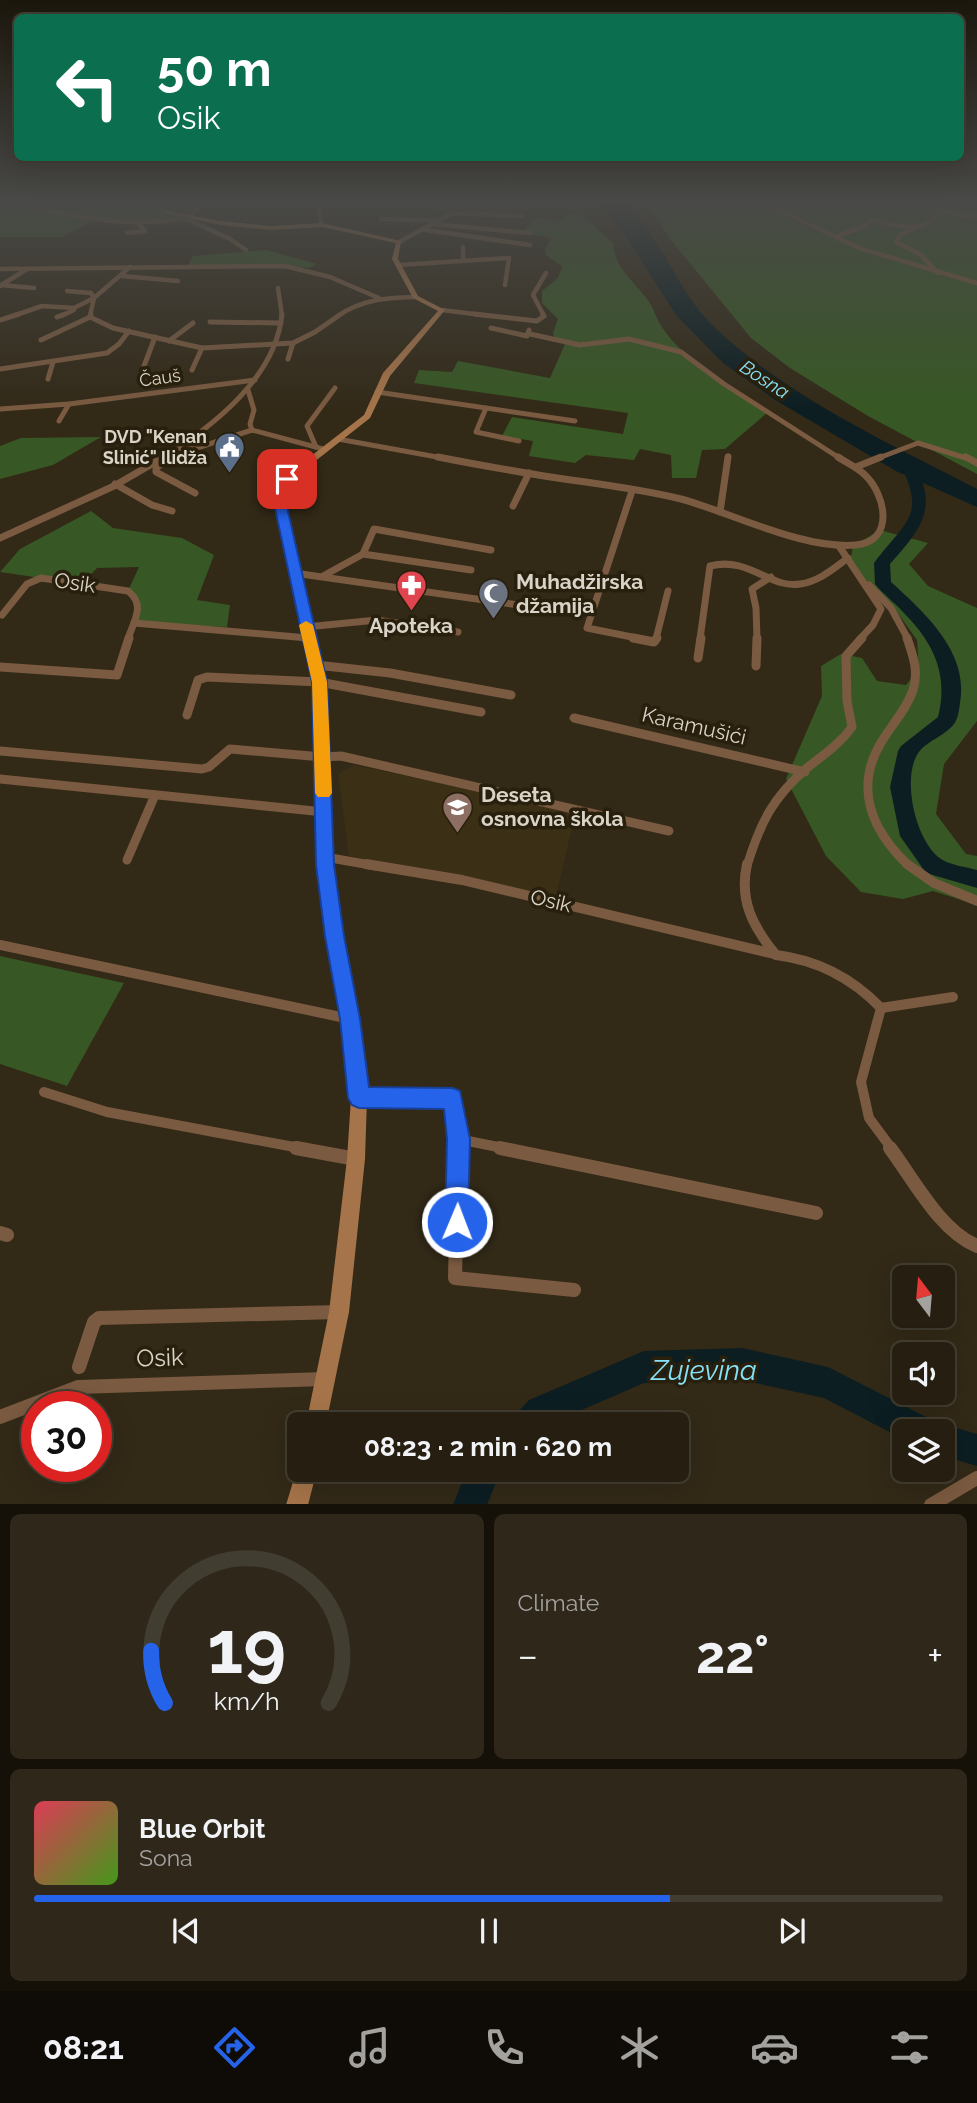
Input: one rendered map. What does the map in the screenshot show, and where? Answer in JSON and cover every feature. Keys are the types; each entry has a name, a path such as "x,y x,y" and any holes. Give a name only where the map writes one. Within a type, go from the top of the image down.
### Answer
{"main road":[{"path":"319,1412 339,1312 356,1158 359,1098 350,1019 334,936 325,857 319,682 278,494 287,479 319,448 338,439 367,416 377,392 405,350 442,310 415,297 401,270"},
{"path":"297,1504 303,1482"}],"street":[{"path":"1,286 27,270"},
{"path":"57,317 94,298 127,270"},
{"path":"307,270 354,284 379,298"},
{"path":"505,285 507,270"},
{"path":"931,270 977,283"},
{"path":"442,310 524,322 537,321 544,316 533,295 546,273"},
{"path":"122,276 178,281"},
{"path":"1,286 34,288"},
{"path":"0,538 115,484 173,452 248,390 276,344 281,323 282,299 278,288"},
{"path":"67,291 91,293 94,298 90,317"},
{"path":"90,317 101,324 202,348 293,343 315,332 350,307 379,298 415,297"},
{"path":"0,320 42,306 64,309 78,307"},
{"path":"41,340 90,317"},
{"path":"524,322 530,334"},
{"path":"169,341 193,323"},
{"path":"210,323 281,323"},
{"path":"338,439 680,499 838,546 868,542 875,538 884,524 885,514 880,495 871,481 856,467 724,384 681,352 629,339 580,345 491,328"},
{"path":"0,369 107,353 119,344 128,331"},
{"path":"144,366 155,337"},
{"path":"288,359 293,343"},
{"path":"192,370 202,348"},
{"path":"48,379 53,362"},
{"name":"Čauš","path":"0,409 69,404 255,380"},
{"path":"319,448 307,426 335,388"},
{"path":"248,390 254,410 250,424 253,430"},
{"path":"377,392 575,421"},
{"path":"60,421 69,404"},
{"path":"486,408 476,432 519,441"},
{"path":"173,452 200,447 253,430 319,448"},
{"path":"856,467 918,443 961,455 977,463"},
{"path":"173,452 172,456 155,470 195,493"},
{"path":"720,512 728,456"},
{"path":"513,506 529,473"},
{"path":"115,484 152,505 172,511"},
{"path":"632,491 587,628 654,642 668,591"},
{"path":"363,554 374,529 491,550"},
{"path":"838,546 865,581 881,609 873,625 846,656 847,701 852,727 844,738 771,804 749,853 743,882 752,926 776,955 798,956 825,967 869,996 881,1008"},
{"path":"323,576 363,554 471,570"},
{"path":"698,658 710,566 743,566 793,585 820,577 848,558"},
{"path":"293,572 554,610"},
{"path":"756,666 756,599 752,589 771,577"},
{"name":"Osik","path":"0,667 117,676 139,604 137,598 128,591 41,578 27,584 2,615"},
{"path":"865,581 890,604 900,621 915,655 918,678 911,697 871,760 867,776 867,795 874,819 886,840 916,872 929,881 977,901"},
{"path":"134,623 307,633 377,620 458,632"},
{"path":"316,665 390,673 510,695"},
{"path":"187,715 201,677 319,682 481,712"},
{"name":"Karamušići","path":"574,719 805,772"},
{"path":"0,751 202,769 209,767 230,749 322,757 341,756 669,831"},
{"path":"0,779 324,812"},
{"path":"127,860 155,795"},
{"name":"Osik","path":"325,857 463,880 776,955"},
{"path":"0,945 350,1019"},
{"path":"881,1008 953,997"},
{"path":"881,1008 860,1082 869,1118 948,1227 960,1239 977,1246"},
{"path":"44,1092 107,1112 356,1158"},
{"path":"359,1098 453,1099 458,1139 455,1278 574,1290"},
{"path":"458,1139 816,1213"},
{"name":"Osik","path":"79,1367 94,1322 99,1318 339,1312"},
{"name":"Osik","path":"0,1417 78,1387 327,1379"},
{"path":"931,1504 977,1478"}],"shaded area":[{"name":"Deseta osnovna škola","path":"354,765 576,812 555,900 349,856 338,774"}],"green space":[{"path":"561,270 624,270 650,303 662,327 682,351 740,396 767,413 725,449 702,450 696,478 672,478 671,455 640,449 634,460 586,455 575,463 529,456 533,441 502,436 512,417 623,434 628,413 414,383 419,370 452,372 458,361 550,378 565,344 555,340 553,333 558,319 542,303 542,291 558,278"},
{"path":"696,270 977,270 977,474 868,416 790,368 751,338"},
{"path":"101,437 53,465 0,479 0,446 21,438"},
{"path":"91,511 113,528 182,538 214,555 197,600 230,605 227,627 134,623 139,604 128,591 139,567 97,568 82,584 0,572 20,549"},
{"path":"880,530 928,543 909,564 928,586 977,608 977,721 944,764 936,814 966,854 977,856 977,905 933,891 903,899 861,892 826,856 786,779 822,696 821,666 841,654 862,658 877,681 906,685 919,669 917,640 892,605 863,585 850,563 853,546"},
{"path":"0,956 124,983 67,1086 0,1064"}],"water":[{"name":"Bosna","path":"647,270 673,270 701,313 743,352 774,376 840,417 977,489 977,507 896,471 777,401 723,363 676,315"}],"waterway":[{"name":"Zujevina","path":"905,460 919,491 918,516 905,538 882,563 883,584 919,619 939,646 947,660 952,693 947,720 908,751 900,787 910,836 934,867 977,879"},
{"name":"Zujevina","path":"539,1412 644,1367 742,1364 828,1383 898,1419"},
{"name":"Zujevina","path":"955,1444 977,1450"},
{"name":"Zujevina","path":"470,1504 479,1482"}],"slow traffic":[{"path":"306,625 319,682 323,793"}],"place":[{"name":"DVD \"Kenan Slinić\" Ilidža","path":"230,474"},
{"name":"Apoteka","path":"411,613"},
{"name":"Muhadžirska džamija","path":"493,621"},
{"name":"Deseta osnovna škola","path":"458,834"}],"route":[{"path":"287,479 278,494 319,682 325,865 334,936 350,1019 359,1098 453,1099 458,1139 457,1222"}]}
